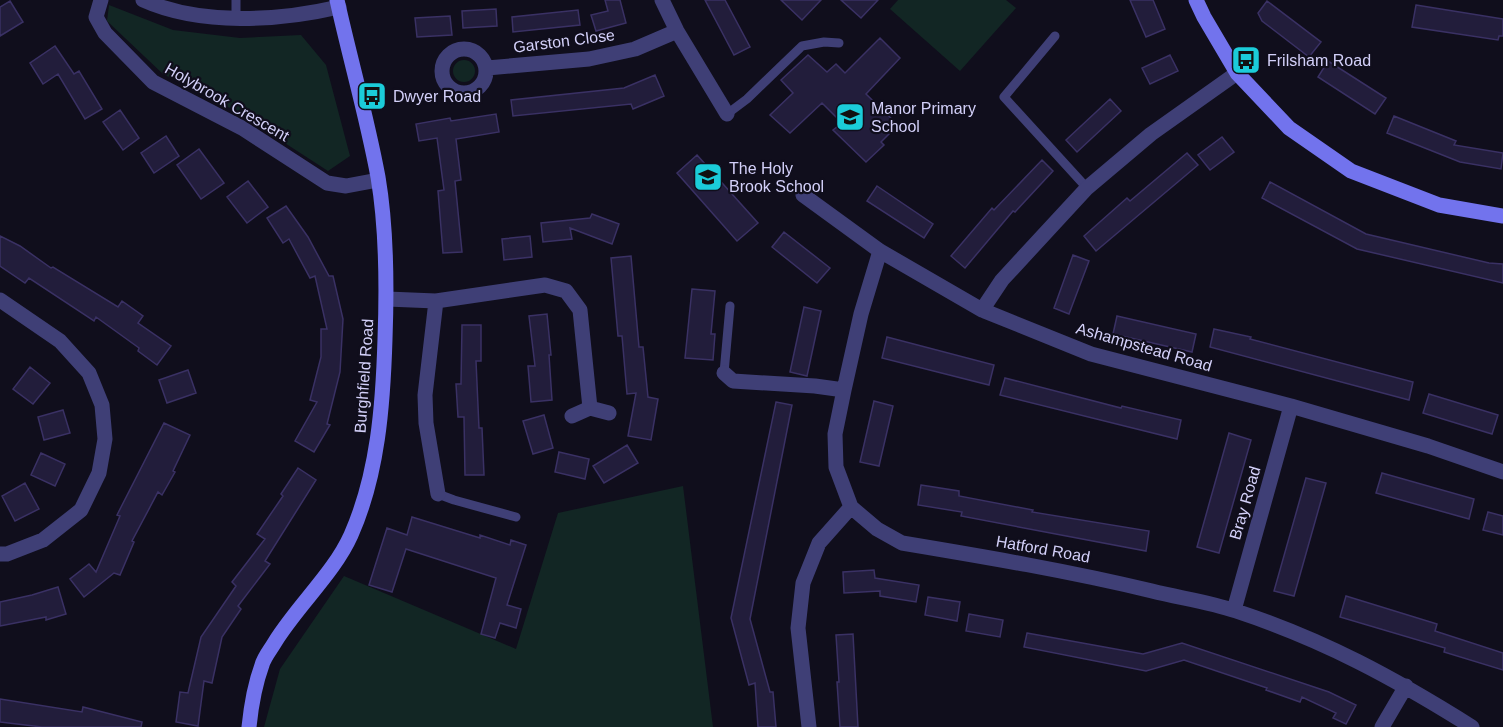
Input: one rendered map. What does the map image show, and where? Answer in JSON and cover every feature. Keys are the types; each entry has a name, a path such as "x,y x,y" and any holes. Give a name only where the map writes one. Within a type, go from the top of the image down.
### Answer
{"street":[{"name":"Holybrook Crescent","path":"101,0 96,16 105,33 153,82 242,128 327,183 346,186 378,180"},
{"path":"144,0 180,12 258,18 311,13 338,3"},
{"path":"662,0 677,31 727,114"},
{"path":"1196,0 1237,73 1289,128 1351,171 1439,205 1503,216"},
{"name":"Burghfield Road","path":"249,727 262,663 287,623 340,555 351,535 365,495 377,441 384,373 387,299 385,240 378,180 366,114 338,3"},
{"name":"Garston Close","path":"487,68 590,60 635,49 677,31"},
{"path":"982,310 1002,280 1088,188 1151,134 1237,73"},
{"name":"Ashampstead Road","path":"803,195 879,252 982,310 1091,354 1291,406 1428,446 1503,472"},
{"name":"Hatford Road","path":"879,252 861,314 836,434 836,467 851,507 877,529 902,543 1099,578 1234,610 1298,633 1352,657 1406,686 1472,727"},
{"path":"387,299 436,301 545,285 566,291 580,310 590,408"},
{"path":"0,300 60,340 89,372 102,405 105,439 99,473 81,510 43,540 7,554 0,554"},
{"path":"436,301 425,396 426,423 438,494"},
{"path":"724,373 733,381 844,390"},
{"name":"Bray Road","path":"1234,610 1291,406"},
{"path":"572,416 590,408 609,413"},
{"path":"809,727 798,628 803,583 819,543 851,507"},
{"path":"1382,727 1406,686"}],"lane":[{"path":"236,0 236,17"},
{"path":"1055,36 1004,98 1088,188"},
{"path":"727,114 747,99 802,46 824,42 839,44"},
{"path":"724,373 730,306"},
{"path":"438,494 516,517"}],"green space":[{"path":"898,0 1006,0 1016,8 960,71 890,9"},
{"path":"109,5 173,30 240,38 301,35 326,65 350,156 328,171 234,110 163,74 107,21"},
{"path":"464,60 472,63 475,71 472,79 464,82 456,79 453,71 456,63"},
{"path":"683,486 713,727 264,727 280,669 344,576 516,649 558,513"}],"building":[{"path":"605,0 620,0 626,23 596,31 591,15 608,11"},
{"path":"705,0 725,0 750,47 734,55"},
{"path":"781,0 821,0 802,20"},
{"path":"841,0 878,0 861,18"},
{"path":"1130,0 1153,0 1165,29 1146,37"},
{"path":"10,1 23,22 0,36 0,7"},
{"path":"1267,1 1321,42 1309,57 1262,21 1258,13"},
{"path":"1416,5 1503,19 1503,36 1499,36 1498,40 1412,27"},
{"path":"496,9 497,26 463,28 462,11"},
{"path":"578,10 580,25 513,32 512,17"},
{"path":"450,16 452,35 417,37 415,18"},
{"path":"880,38 900,58 866,94 898,125 881,142 884,145 866,162 833,130 842,123 822,103 790,133 770,115 793,93 781,80 808,55 827,72 836,64 845,73"},
{"path":"55,46 74,74 79,71 102,109 85,119 58,74 43,84 30,63"},
{"path":"1170,55 1178,71 1150,84 1142,68"},
{"path":"1328,61 1386,98 1375,114 1318,77"},
{"path":"655,75 664,96 633,109 631,104 513,116 511,100 624,88"},
{"path":"1110,99 1121,111 1077,152 1066,140"},
{"path":"120,110 139,138 123,150 103,122"},
{"path":"496,114 499,132 456,139 461,180 455,181 462,252 443,253 438,191 444,190 437,138 419,141 416,124"},
{"path":"1394,116 1456,141 1454,145 1503,153 1501,169 1460,162 1387,133"},
{"path":"166,136 179,156 154,173 141,153"},
{"path":"1222,137 1234,152 1210,170 1198,155"},
{"path":"199,149 224,183 201,199 177,165"},
{"path":"1187,153 1198,165 1096,251 1084,236 1127,198 1130,201"},
{"path":"697,155 758,223 737,241 677,173"},
{"path":"1042,160 1053,171 1015,212 1013,211 965,268 951,256 992,208 994,210"},
{"path":"248,181 268,207 247,223 227,197"},
{"path":"1270,182 1366,234 1489,263 1503,264 1503,283 1357,249 1262,198"},
{"path":"877,186 933,224 924,238 867,201"},
{"path":"286,206 308,237 329,276 333,276 343,319 340,372 327,424 330,425 314,452 295,441 317,402 310,400 321,357 321,329 327,329 315,276 310,278 289,239 283,243 267,218"},
{"path":"592,214 619,224 612,244 570,228 572,239 543,242 541,223 590,218"},
{"path":"784,232 830,268 817,283 772,247"},
{"path":"0,236 118,307 122,301 143,316 138,323 171,346 157,365 138,351 139,348 96,317 94,321 29,278 25,283 0,266"},
{"path":"530,236 532,257 504,260 502,239"},
{"path":"1073,255 1089,261 1069,314 1054,308"},
{"path":"631,256 639,347 643,347 648,397 658,399 651,440 628,436 636,393 627,394 622,336 618,336 611,258"},
{"path":"692,289 715,291 711,334 715,334 713,360 685,358"},
{"path":"804,307 821,311 807,376 790,372"},
{"path":"547,314 552,400 531,402 528,366 535,366 529,316"},
{"path":"1117,316 1196,334 1192,352 1113,334"},
{"path":"462,325 481,325 481,361 476,361 484,475 465,475 464,417 458,417 456,384 461,384"},
{"path":"1214,329 1413,382 1409,400 1210,347"},
{"path":"887,337 994,365 989,385 882,358"},
{"path":"30,367 50,383 33,404 13,389"},
{"path":"188,370 196,393 167,403 159,380"},
{"path":"1005,378 1121,408 1122,406 1181,420 1177,439 1000,395"},
{"path":"1429,394 1498,415 1492,434 1423,413"},
{"path":"874,401 893,406 879,466 860,462"},
{"path":"776,402 792,405 750,619 770,692 773,692 776,727 758,727 755,683 749,685 731,618"},
{"path":"63,410 70,433 44,440 38,417"},
{"path":"544,415 553,448 533,454 523,421"},
{"path":"164,423 190,435 173,471 175,472 162,495 158,492 132,541 134,542 120,575 114,573 84,597 70,579 89,564 96,572 120,516 117,515"},
{"path":"1229,433 1251,440 1219,553 1197,547"},
{"path":"627,445 638,463 604,483 593,466"},
{"path":"559,452 589,459 585,479 555,472"},
{"path":"41,453 65,464 55,486 31,475"},
{"path":"298,468 316,480 265,561 270,564 238,606 241,609 222,637 212,683 204,681 198,726 176,722 180,692 188,693 201,637 236,586 232,582 265,539 257,534 283,496 281,494"},
{"path":"1382,473 1474,499 1469,519 1376,493"},
{"path":"1306,478 1326,483 1294,596 1274,591"},
{"path":"25,483 39,509 15,521 2,496"},
{"path":"921,485 959,491 959,496 1033,510 1032,512 1149,531 1146,551 961,516 962,512 918,505"},
{"path":"1488,512 1503,516 1503,535 1483,530"},
{"path":"412,517 480,538 480,535 510,545 511,540 526,545 507,605 521,609 516,628 500,623 495,638 481,634 496,578 406,549 392,592 369,585 387,528 407,535"},
{"path":"874,570 875,578 919,585 916,602 880,596 880,591 844,593 843,572"},
{"path":"58,587 66,614 46,620 46,617 0,626 0,602"},
{"path":"1346,596 1437,624 1435,631 1503,653 1503,670 1444,652 1445,648 1340,617"},
{"path":"928,597 960,602 957,621 925,615"},
{"path":"969,614 1003,620 1000,637 966,631"},
{"path":"1027,633 1143,654 1182,643 1329,692 1356,705 1346,724 1333,718 1336,713 1302,697 1300,702 1266,690 1267,688 1184,660 1146,671 1024,647"},
{"path":"853,634 858,727 840,727 836,635"},
{"path":"0,699 82,712 83,707 142,722 141,727 42,727 0,722"}],"place":[{"name":"Frilsham Road","path":"1246,60"},
{"name":"Dwyer Road","path":"372,96"},
{"name":"Manor Primary School","path":"850,117"},
{"name":"The Holy Brook School","path":"708,177"}]}
